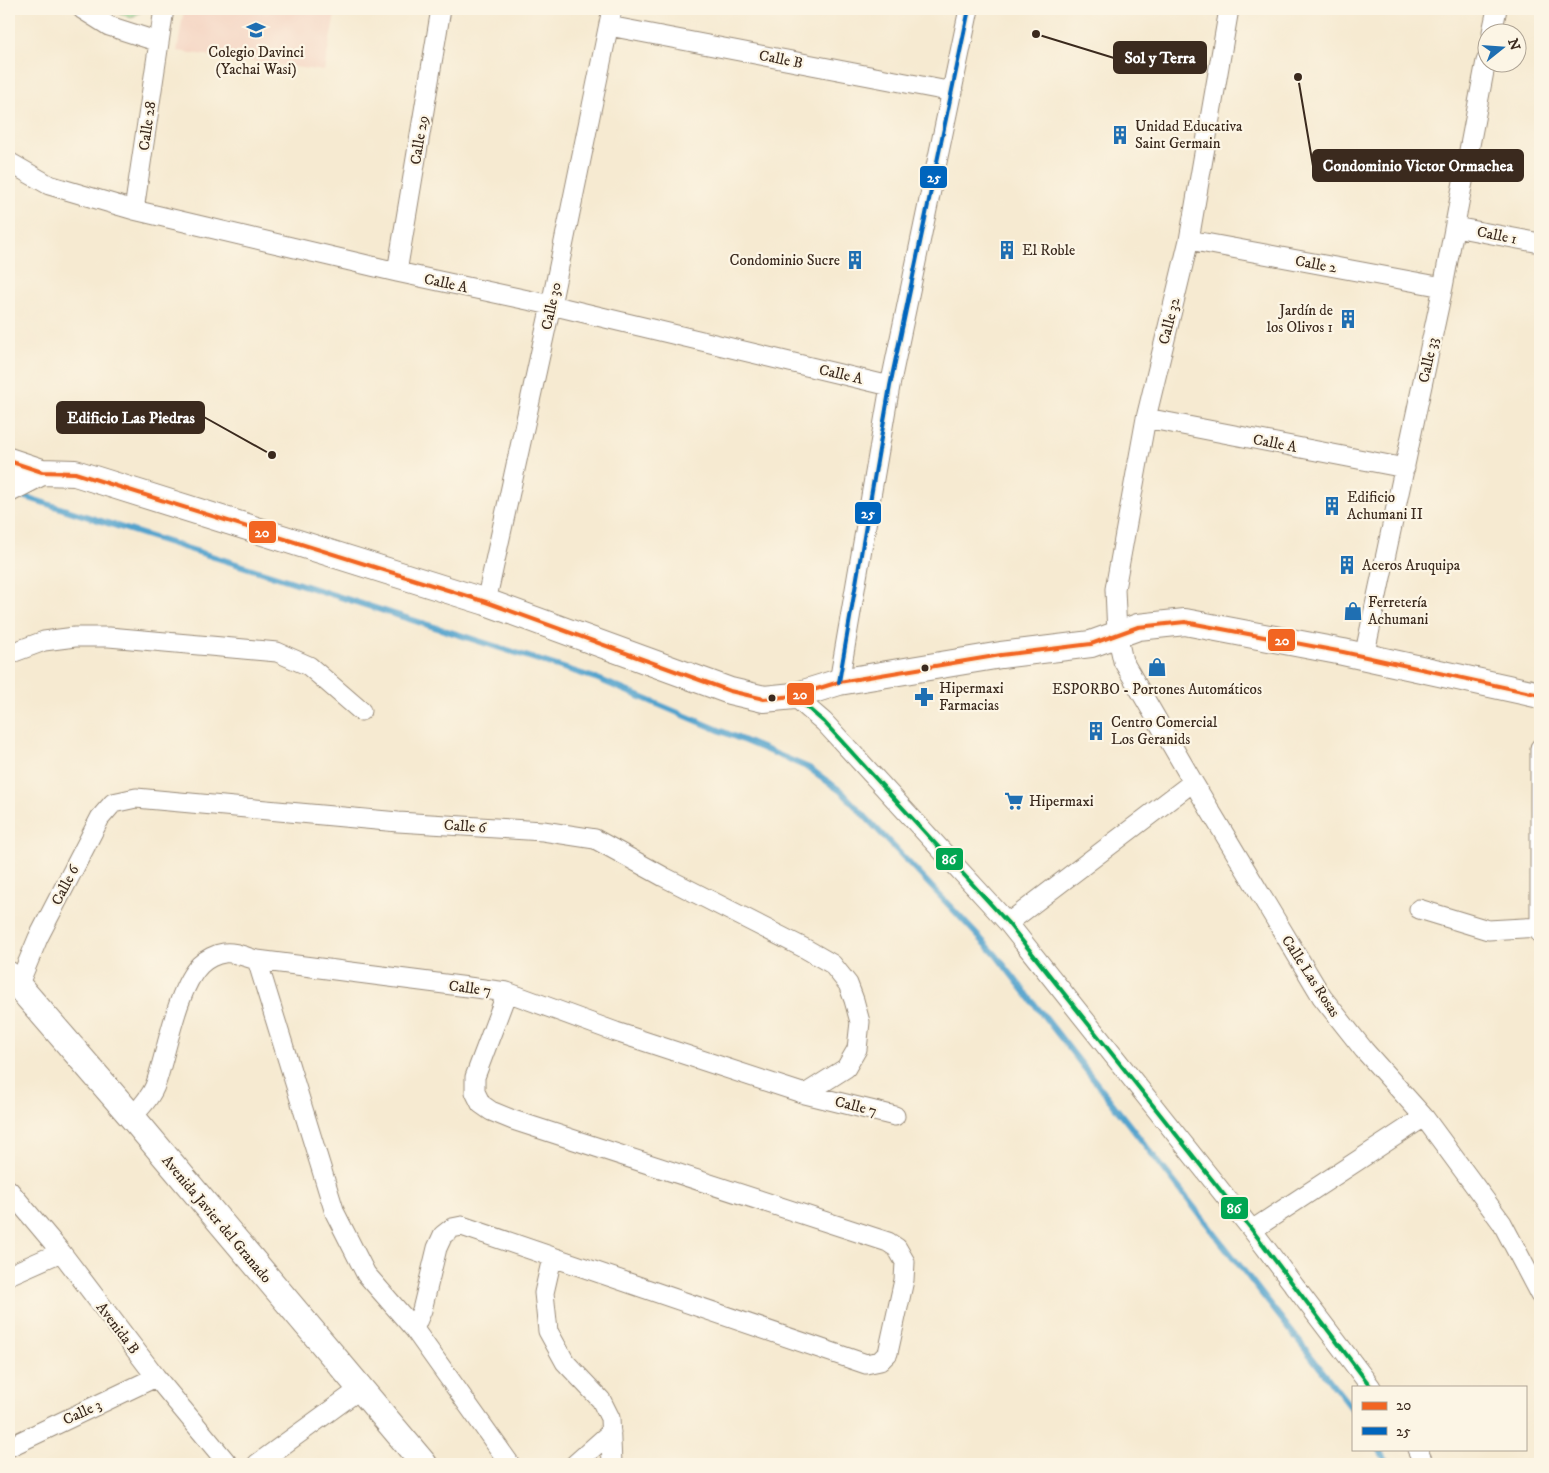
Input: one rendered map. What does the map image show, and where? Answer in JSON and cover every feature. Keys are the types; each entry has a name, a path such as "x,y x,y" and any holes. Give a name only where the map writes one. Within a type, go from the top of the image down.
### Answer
{"main road":[{"path":"21,476 76,473 486,602 730,692 764,699 794,696 839,682 1001,655 1091,644 1138,627 1185,622 1364,656 1540,695"},
{"name":"Avenida Javier del Granado","path":"13,980 132,1117 424,1464"}],"street":[{"path":"82,9 109,26 159,42"},
{"name":"Calle 28","path":"134,210 164,9"},
{"name":"Calle 29","path":"397,272 441,9"},
{"path":"839,682 890,386 970,9"},
{"name":"Calle 32","path":"1116,634 1115,589 1146,418 1189,240 1229,9"},
{"path":"1494,22 1497,9"},
{"name":"Calle B","path":"610,17 953,92"},
{"name":"Calle 30","path":"486,602 551,305 610,17"},
{"name":"Calle 33","path":"1364,656 1443,287 1484,72"},
{"name":"Calle A","path":"9,162 49,185 134,210 397,272 551,305 890,386"},
{"name":"Calle 1","path":"1455,226 1540,243"},
{"name":"Calle 2","path":"1189,240 1443,287"},
{"name":"Calle A","path":"1146,418 1405,468"},
{"name":"Calle Las Rosas","path":"1116,634 1123,661 1322,997 1364,1050 1424,1117 1502,1223 1540,1295"},
{"path":"9,654 44,641 75,637 109,637 277,652 309,666 361,710"},
{"path":"794,696 824,722 1008,923 1252,1230 1370,1386"},
{"path":"1540,748 1540,933"},
{"path":"1008,923 1193,782"},
{"name":"Calle 6","path":"13,980 38,938 100,818 113,803 136,798 398,822 543,831 595,839 832,964 848,984 856,1007 860,1022 857,1049 846,1068 805,1094"},
{"path":"1418,909 1488,930 1540,928"},
{"name":"Calle 7","path":"132,1117 156,1085 178,1007 190,977 200,964 211,957 225,952 257,960 507,992 616,1032 805,1094 895,1116"},
{"path":"257,960 335,1213 366,1274 414,1329 510,1464"},
{"path":"414,1329 422,1310 437,1248 443,1235 452,1228 462,1226 866,1364 880,1361 888,1353 904,1280 905,1262 897,1248 888,1242 513,1120 491,1111 481,1104 476,1092 475,1077 507,992"},
{"path":"1252,1230 1424,1117"},
{"name":"Avenida B","path":"9,1190 61,1252 156,1377 228,1464"},
{"path":"9,1275 61,1252"},
{"path":"552,1258 544,1293 548,1331 565,1362 601,1400 610,1418 612,1464"},
{"name":"Calle 3","path":"9,1446 156,1377"},
{"path":"257,1464 360,1389"},
{"path":"575,1464 611,1432"},
{"path":"1417,1450 1424,1464"}],"shaded area":[{"name":"Colegio Davinci (Yachai Wasi)","path":"184,9 336,9 324,71 177,51"}],"green space":[{"path":"110,9 146,9 131,18"}],"waterway":[{"path":"16,494 598,679 809,768 842,792 996,955 1352,1409"},
{"path":"1380,1450 1388,1464"}],"transit line":[{"name":"25","path":"839,682 890,386 969,9"},
{"name":"20","path":"9,461 42,472 75,473 486,602 730,691 764,699 794,696 839,682 1001,655 1091,644 1138,627 1185,622 1343,652 1540,695"},
{"name":"86","path":"794,696 824,722 1008,923 1252,1230 1370,1386"}],"place":[{"name":"Colegio Davinci (Yachai Wasi)","path":"256,30"},
{"name":"Sol y Terra","path":"1036,34"},
{"name":"Condominio Victor Ormachea","path":"1298,77"},
{"name":"Unidad Educativa Saint Germain","path":"1120,135"},
{"name":"El Roble","path":"1007,250"},
{"name":"Condominio Sucre","path":"855,260"},
{"name":"Jardín de los Olivos 1","path":"1348,319"},
{"name":"Edificio Las Piedras","path":"272,455"},
{"name":"Edificio Achumani II","path":"1332,506"},
{"name":"Aceros Aruquipa","path":"1347,565"},
{"name":"Ferretería Achumani","path":"1353,611"},
{"name":"ESPORBO - Portones Automáticos","path":"1157,667"},
{"name":"Hipermaxi Farmacias","path":"924,697"},
{"name":"Centro Comercial Los Geranids","path":"1096,731"},
{"name":"Hipermaxi","path":"1014,801"}]}
